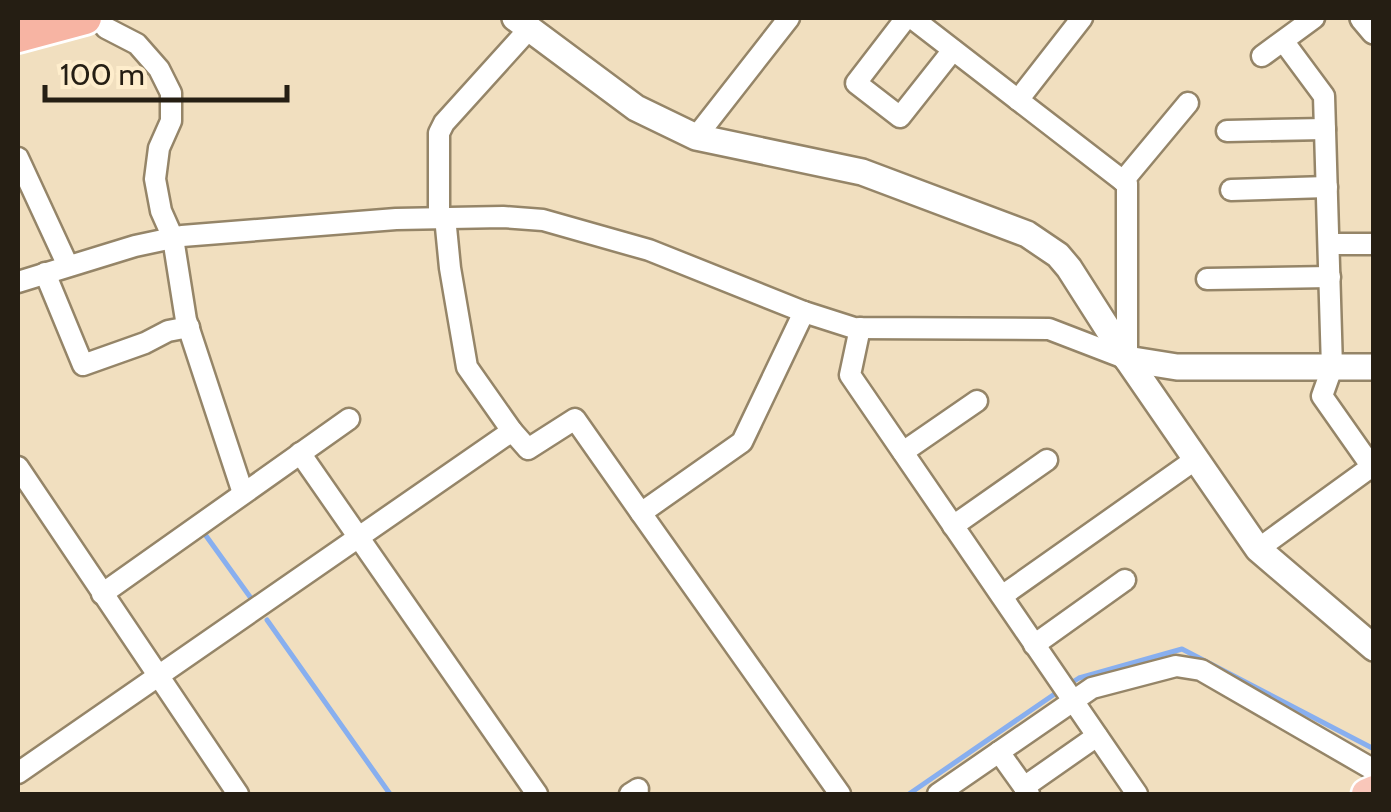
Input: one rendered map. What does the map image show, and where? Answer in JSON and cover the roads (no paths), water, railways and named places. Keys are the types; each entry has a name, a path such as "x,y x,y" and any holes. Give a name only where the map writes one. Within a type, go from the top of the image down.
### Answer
{"highway":[{"path":"33,31 85,18"}],"main road":[{"path":"1367,794 1374,791"}],"street":[{"path":"99,18 106,28 137,44 160,69 171,93 171,121 159,148 156,179 161,211 173,238 189,327 244,493"},
{"path":"696,136 788,18"},
{"path":"953,50 900,117 856,83 912,18 1127,184 1127,359"},
{"path":"1018,100 1082,18"},
{"path":"1262,56 1314,18"},
{"path":"1363,18 1374,31"},
{"path":"840,794 575,420 528,449 468,367 442,217 439,132 522,23 636,108 696,136 862,172 1027,234 1058,256 1258,550 1374,648"},
{"path":"1258,550 1372,469 1322,396 1332,368 1324,96 1284,42"},
{"path":"1123,181 1188,103"},
{"path":"1227,131 1325,129"},
{"path":"18,158 68,266"},
{"path":"1231,190 1327,188"},
{"path":"18,282 173,238 258,228 442,217 543,220 650,250 804,312 860,328 1049,328 1127,359 1177,367 1374,367"},
{"path":"1328,244 1374,244"},
{"path":"44,274 82,366 168,331 189,327"},
{"path":"1206,279 1330,278"},
{"path":"641,512 742,442 804,312"},
{"path":"860,328 850,375 1137,794"},
{"path":"903,452 977,401"},
{"path":"102,594 349,418"},
{"path":"18,773 512,431"},
{"path":"300,453 537,794"},
{"path":"1002,596 1196,459"},
{"path":"953,526 1047,460"},
{"path":"18,466 238,794"},
{"path":"1034,644 1125,580"},
{"path":"938,794 999,752 1066,692 1176,666 1201,670 1374,770"},
{"path":"999,752 1026,791 1097,736"}],"waterway":[{"path":"204,533 253,601"},
{"path":"267,620 390,794"},
{"path":"1068,685 1079,678 1182,649 1374,749"},
{"path":"909,794 1059,691"}]}
